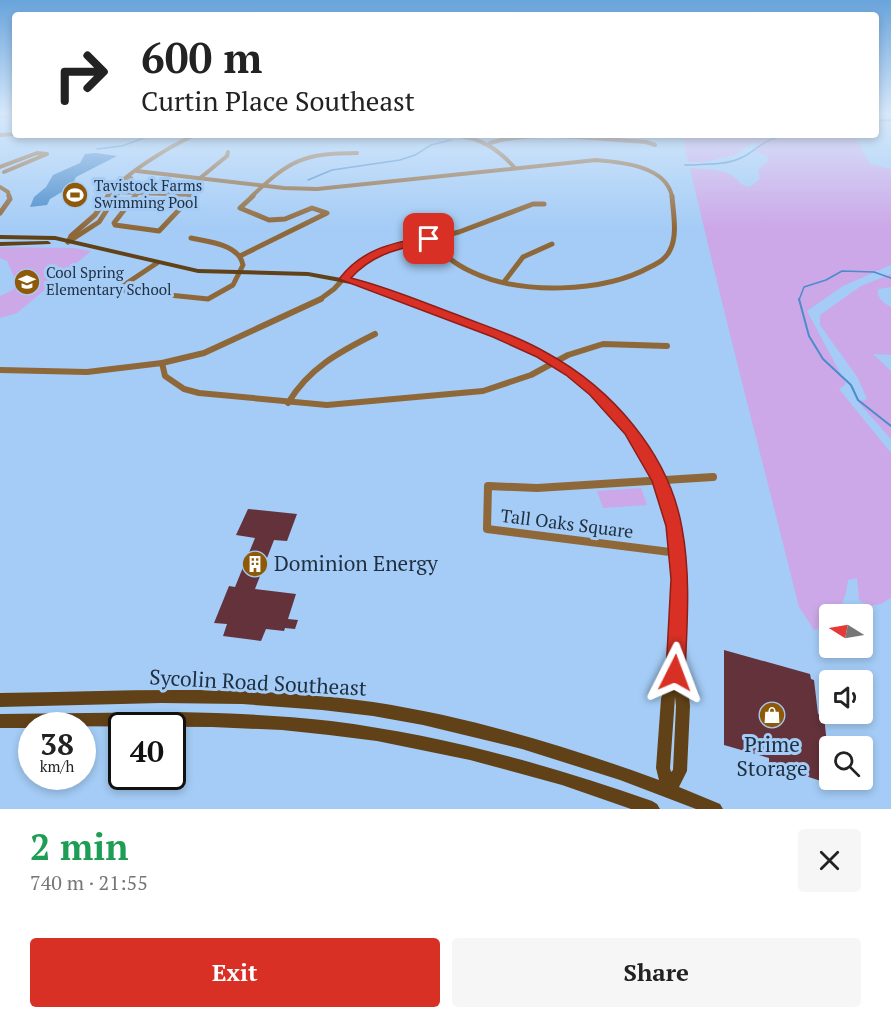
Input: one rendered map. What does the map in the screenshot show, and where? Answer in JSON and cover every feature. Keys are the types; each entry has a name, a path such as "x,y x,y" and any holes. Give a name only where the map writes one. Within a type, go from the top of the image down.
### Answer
{"street":[{"path":"37,153 46,154 1,171 37,153"},
{"path":"68,242 71,236 96,215 115,186 163,153"},
{"path":"199,179 227,156 228,153"},
{"path":"240,256 327,213 312,208 284,220 259,219 240,208 286,164 300,157 322,153"},
{"path":"349,153 357,153"},
{"path":"501,153 514,168"},
{"path":"137,171 264,186 328,188 596,160 623,163 650,172 671,190 675,240 667,255 650,268 597,284 552,288 504,282 460,267 442,255 429,239"},
{"path":"0,244 68,242 78,237 106,214 119,192 137,171"},
{"path":"0,187 8,192 10,199 0,213"},
{"path":"119,192 139,191 193,195 168,225 159,231 115,225 114,223 139,191"},
{"path":"0,370 87,372 162,363 204,353 314,304 344,279 358,263 392,246 459,232 533,204 544,204"},
{"path":"106,214 120,215"},
{"path":"0,237 44,237 198,271 301,273 344,279 379,289 522,344 556,363 607,403 633,435 660,481 674,526 680,579 675,673 681,687 683,706 680,771 669,791"},
{"path":"157,263 121,287 120,291 208,299 233,285 243,260 240,256 233,250 191,238"},
{"path":"504,282 519,259 552,244"},
{"path":"288,403 298,383 318,364 342,349 375,334"},
{"path":"162,363 165,376 184,389 288,403 327,405 483,391 531,375 583,349 603,344 667,346"},
{"path":"660,481 713,477"},
{"name":"Tall Oaks Square","path":"660,481 537,488 488,486 487,529 678,553"},
{"name":"Sycolin Road Southeast","path":"0,700 239,698 321,702 367,709 462,727 585,760 715,809"},
{"name":"Sycolin Road Southeast","path":"0,721 233,721 292,724 372,734 514,763 652,809"}],"shaded area":[{"path":"686,153 737,153 734,155 704,162 688,162"},
{"path":"759,153 864,153 870,164 891,169 891,265 843,286 807,311 846,384 839,389 891,453 891,598 881,604 865,604 859,600 857,578 848,580 842,604 819,604 819,629 814,630 799,607 690,168 725,172 743,185 750,187 760,179 758,170 768,161 767,156"},
{"name":"Cool Spring Elementary School","path":"0,247 74,248 91,251 17,313 0,318 0,296 13,290 15,284 7,261 0,258"},
{"path":"891,274 891,287 878,289 878,295 891,307 891,355 873,354 891,371 891,439 858,402 867,399 858,378 820,325 820,315 861,286"},
{"path":"641,488 647,505 603,508 597,491"}],"water":[{"path":"85,154 117,156 76,177 72,186 50,199 47,205 30,207 34,197 46,187 53,175 80,163"}],"building":[{"name":"Dominion Energy","path":"248,509 297,514 287,541 274,540 255,589 296,594 288,619 298,620 295,629 285,628 284,631 266,629 261,641 223,636 227,624 214,623 229,586 235,587 255,538 236,535"},
{"name":"Prime Storage","path":"724,650 810,674 811,679 814,680 819,724 825,724 826,736 819,736 819,780 769,764 769,758 724,745"}],"waterway":[{"path":"308,180 332,170 400,160 419,153"},
{"path":"685,165 729,162 750,153"},
{"path":"799,300 804,287 826,280 842,271 874,272 891,278"},
{"path":"799,300 809,336 823,359 851,385 858,400 891,426"}],"place":[{"name":"Tavistock Farms Swimming Pool","path":"75,195"},
{"name":"Cool Spring Elementary School","path":"27,282"},
{"name":"Dominion Energy","path":"255,564"},
{"name":"Prime Storage","path":"772,715"}],"route":[{"path":"429,239 392,246 366,258 358,263 344,279 379,289 522,344 541,354 570,372 595,392 630,430 647,455 660,481 674,526 680,579 675,673"}]}
